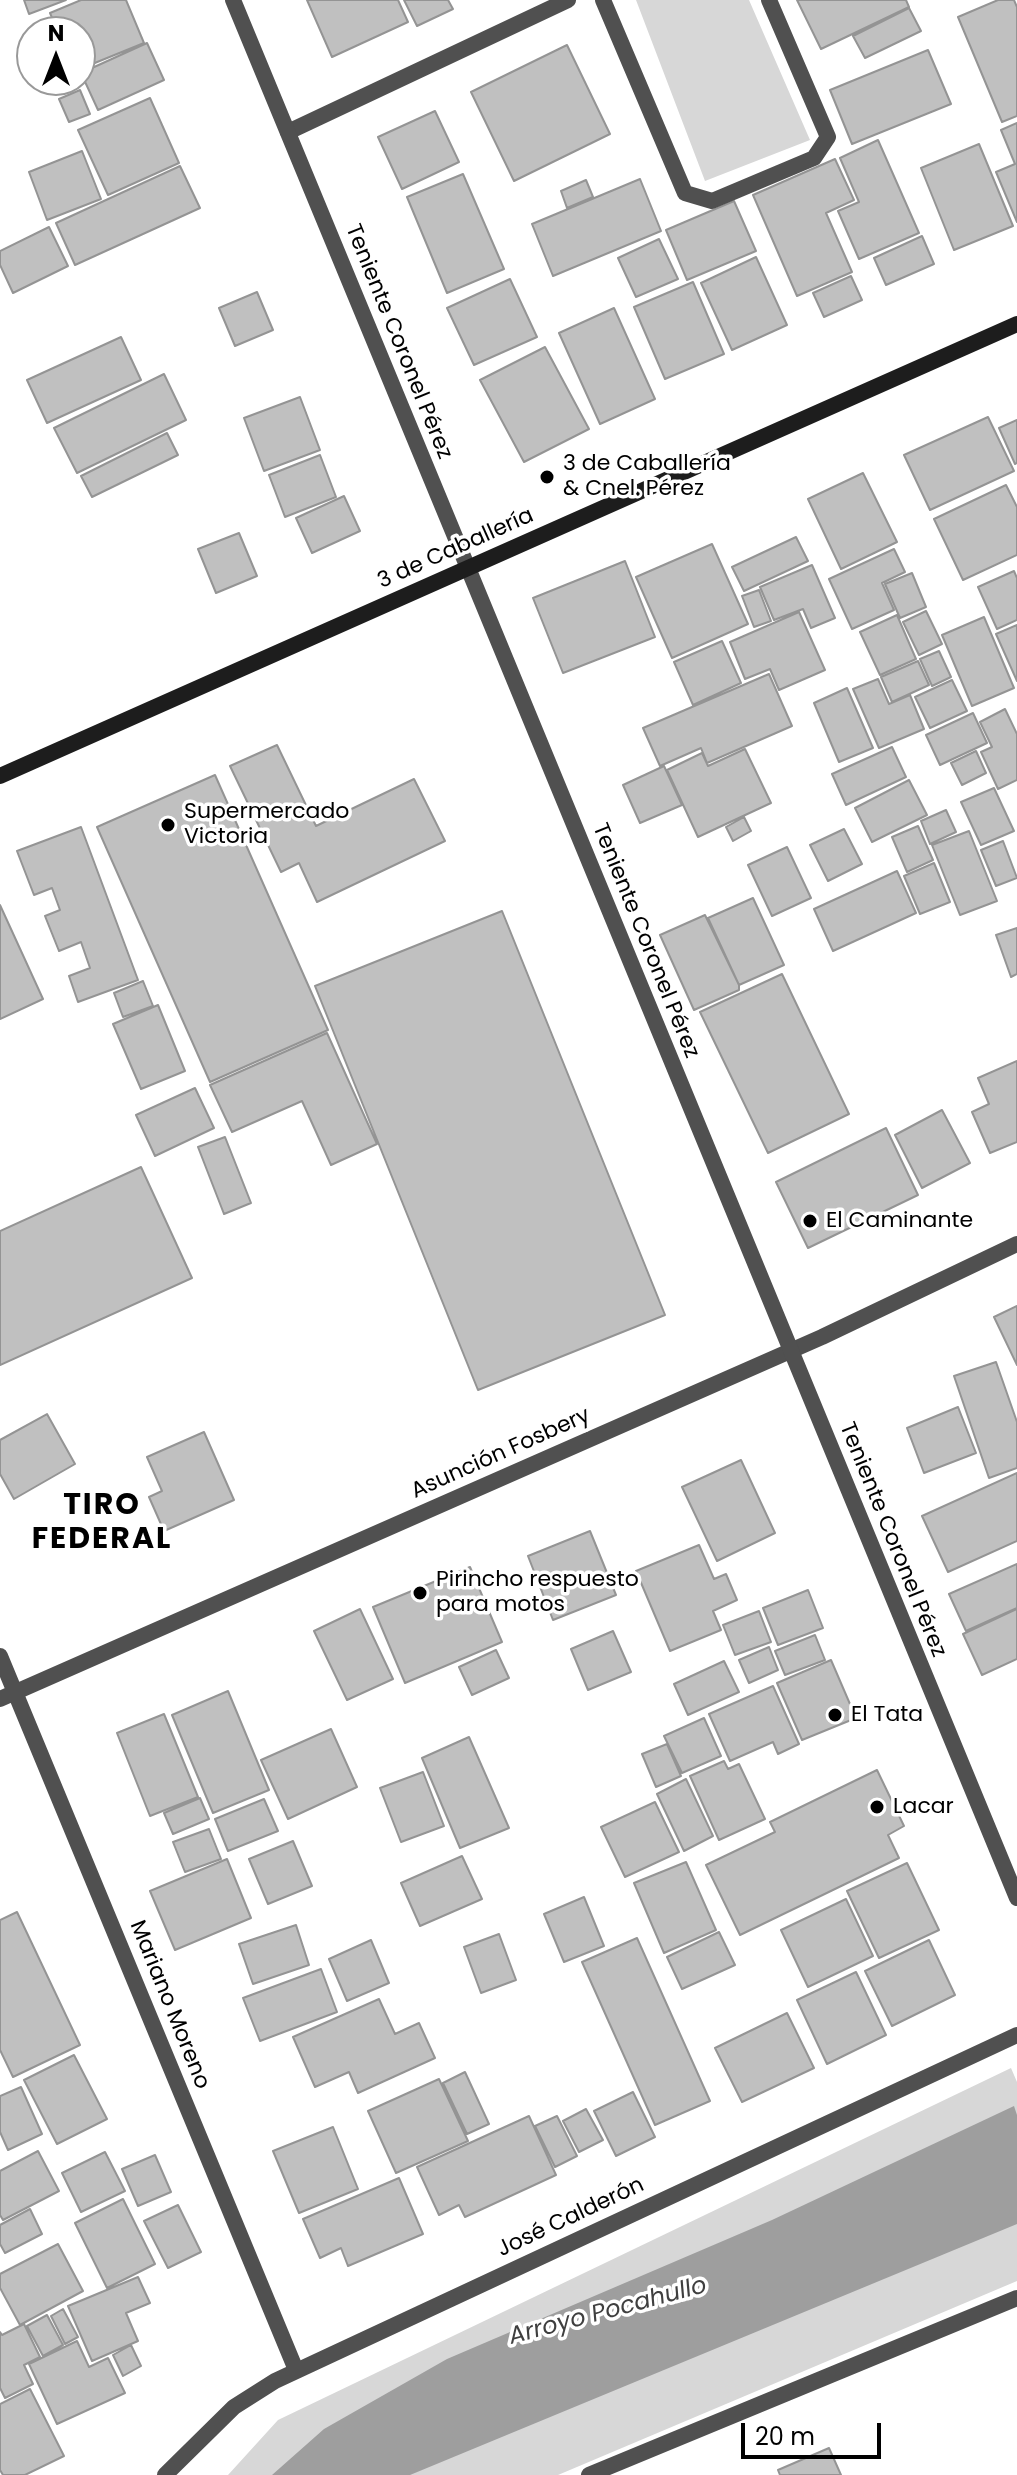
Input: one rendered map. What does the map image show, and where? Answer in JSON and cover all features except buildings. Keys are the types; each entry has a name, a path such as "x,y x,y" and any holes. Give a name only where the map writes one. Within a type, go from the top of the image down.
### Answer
{"main road":[{"name":"3 de Caballería","path":"0,776 1017,324"}],"street":[{"name":"Teniente Coronel Pérez","path":"233,0 1017,1898"},
{"path":"288,132 568,0"},
{"path":"603,0 685,193 712,201 814,158 828,137 769,0"},
{"name":"Asunción Fosbery","path":"8,1695 790,1351 1017,1244"},
{"name":"Mariano Moreno","path":"0,1656 8,1695 296,2370"},
{"name":"José Calderón","path":"165,2475 234,2407 296,2370 1017,2035"},
{"path":"589,2475 1017,2298"}],"shaded area":[{"path":"636,0 749,0 810,140 705,181"},
{"path":"1011,2068 1017,2082 1017,2281 558,2475 228,2475 278,2420"}],"water":[{"name":"Arroyo Pocahullo","path":"1014,2106 1017,2115 1017,2224 410,2475 272,2475 324,2429 447,2359 772,2220"}],"place":[{"name":"3 de Caballería & Cnel. Pérez","path":"547,477"},
{"name":"Supermercado Victoria","path":"168,825"},
{"name":"El Caminante","path":"810,1221"},
{"name":"Pirincho respuesto para motos","path":"420,1593"},
{"name":"El Tata","path":"835,1715"},
{"name":"Lacar","path":"877,1807"}],"district":[{"name":"TIRO FEDERAL","path":"102,1523"}]}
